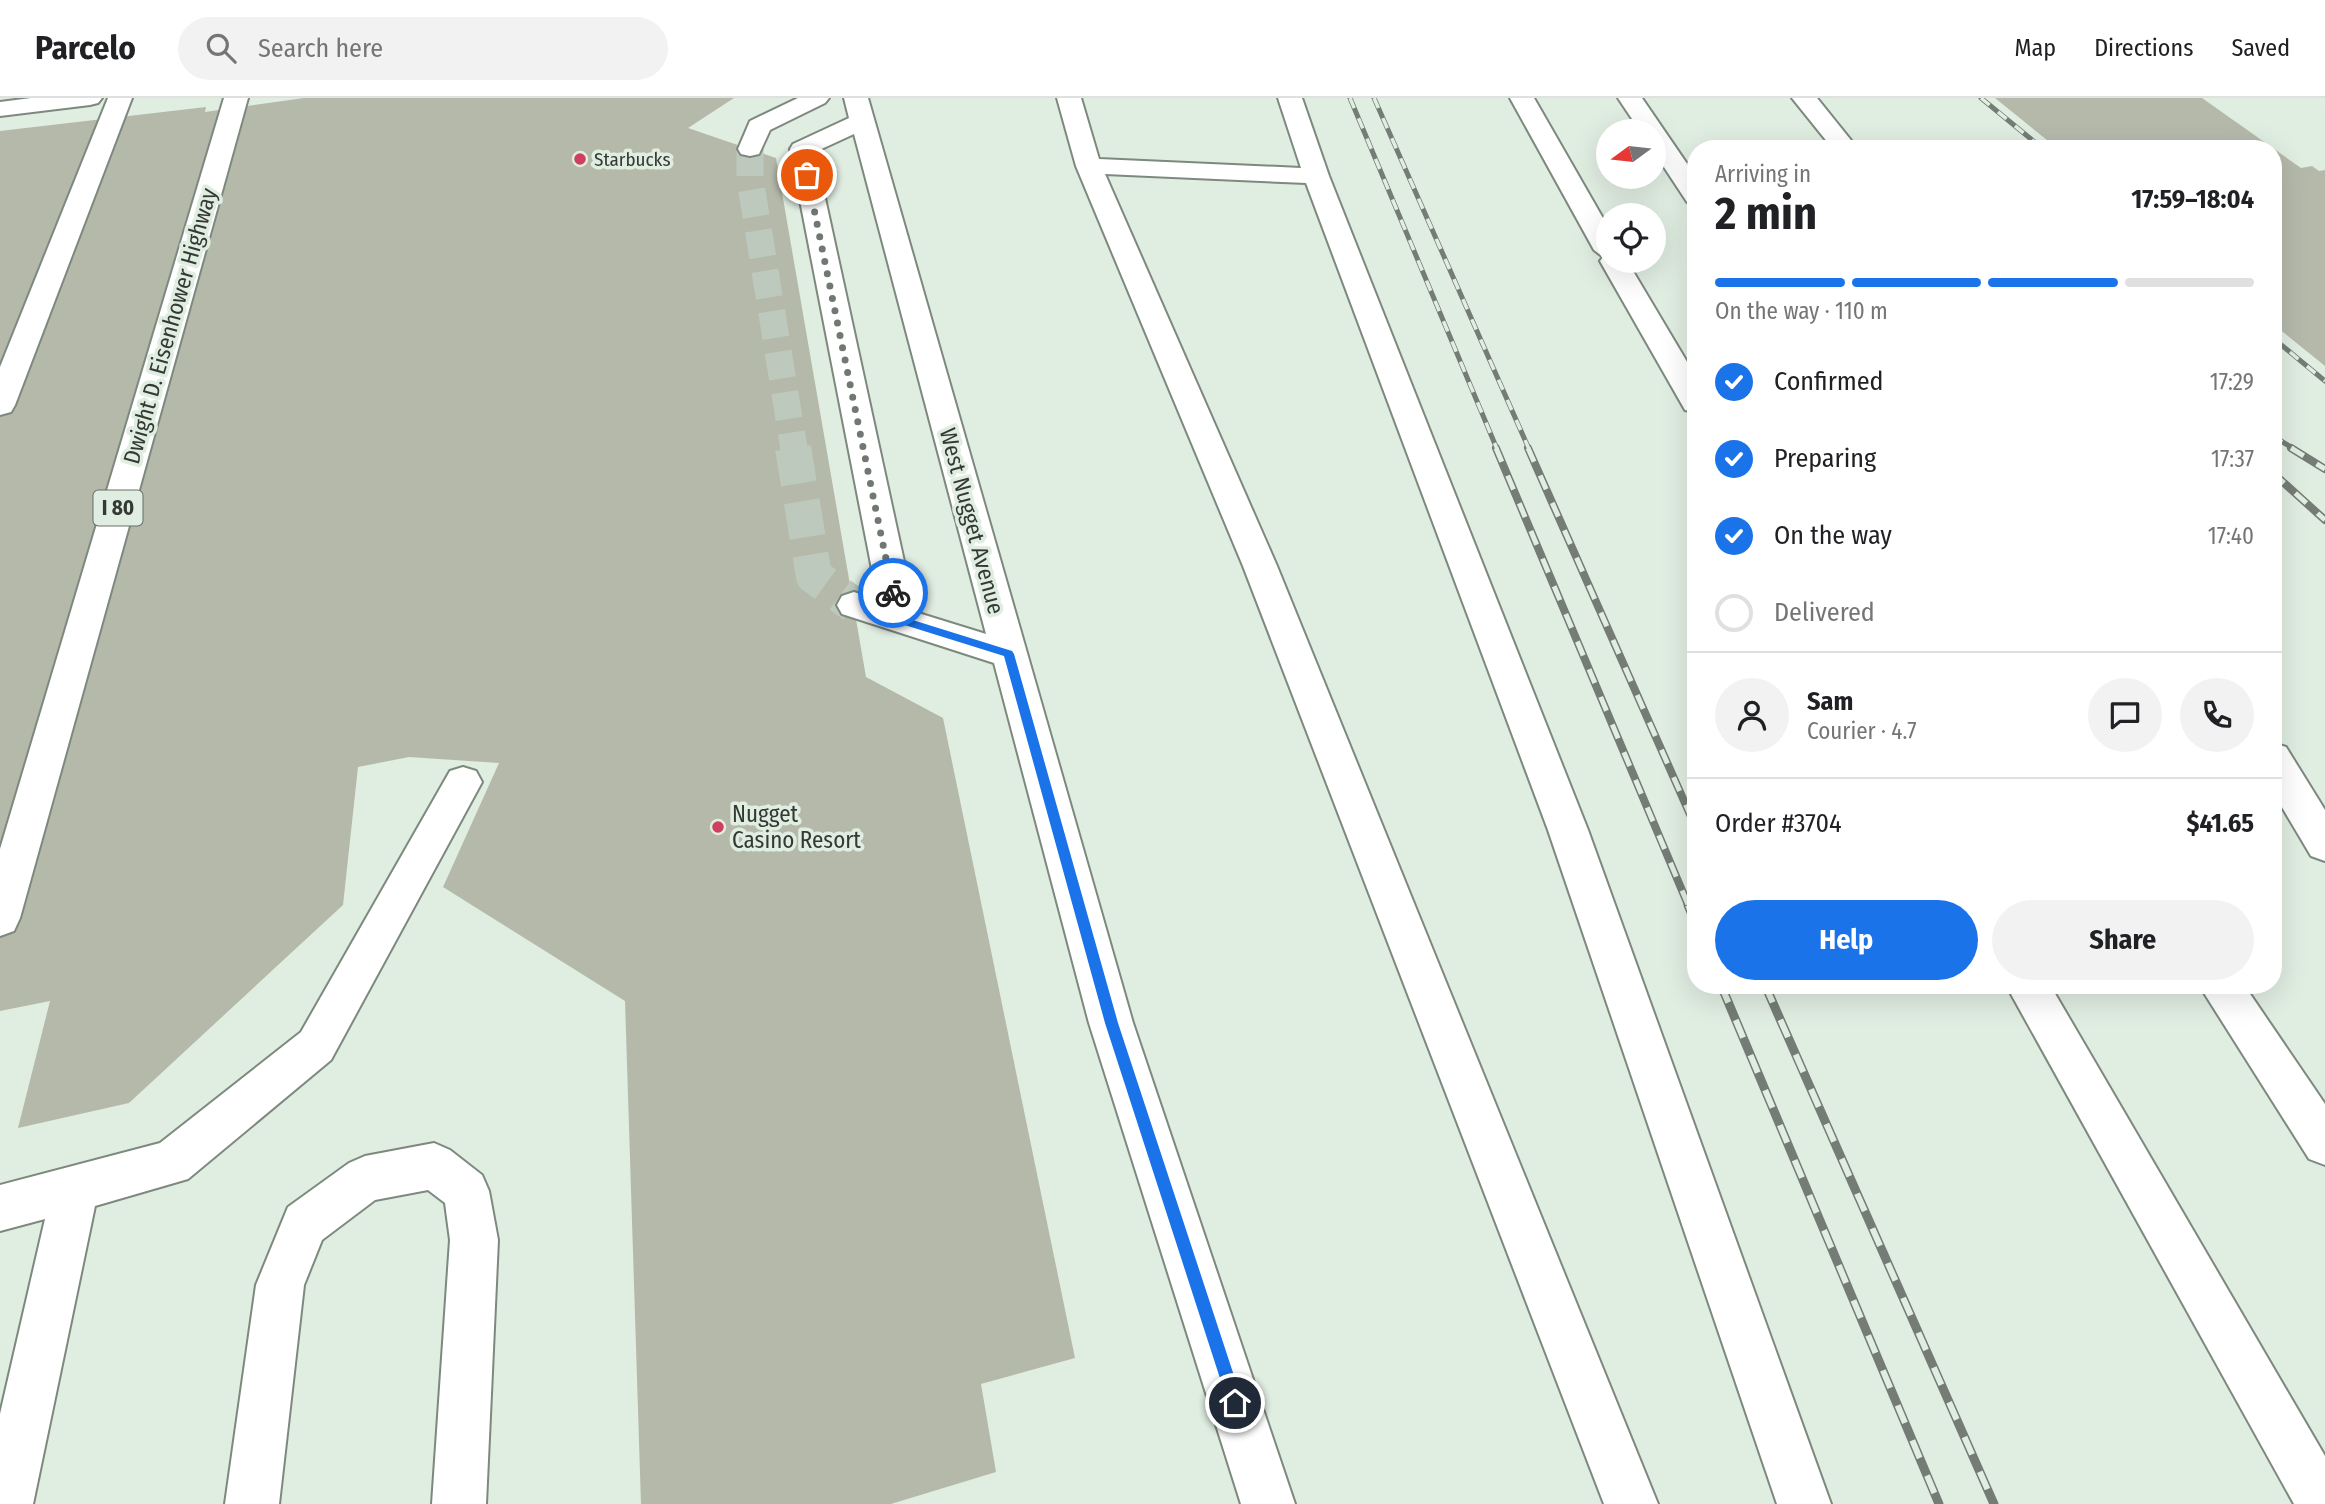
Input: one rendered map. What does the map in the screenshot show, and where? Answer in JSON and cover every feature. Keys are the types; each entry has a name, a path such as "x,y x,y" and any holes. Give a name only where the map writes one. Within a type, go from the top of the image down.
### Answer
{"main road":[{"path":"0,108 90,98"},
{"path":"0,404 120,98"},
{"name":"Dwight D. Eisenhower Highway","path":"0,918 236,98"},
{"path":"750,149 759,126 817,98"},
{"path":"1069,98 1089,166 1260,566 1631,1504"},
{"path":"1290,98 1316,176 1568,830 1804,1504"},
{"path":"1522,98 1596,229"},
{"path":"1630,98 1644,119"},
{"path":"1804,98 1839,140"},
{"path":"859,109 802,149 898,620"},
{"name":"West Nugget Avenue","path":"859,109 1111,1023 1268,1504"},
{"path":"1666,152 1687,183"},
{"path":"1089,166 1316,176"},
{"path":"1622,273 1687,387"},
{"path":"854,605 1009,654"},
{"path":"2282,773 2325,844"},
{"path":"0,1208 172,1163 316,1046 463,782"},
{"path":"2032,994 2323,1504"},
{"path":"2226,994 2325,1143"},
{"path":"252,1504 280,1285 305,1224 365,1179 434,1166 466,1191 474,1240 459,1504"},
{"path":"6,1504 75,1188"}],"building":[{"name":"Nugget Casino Resort","path":"304,98 734,98 688,128 776,158 866,677 943,718 1075,1358 981,1384 996,1472 891,1504 641,1504 625,1001 443,887 499,763 409,757 358,767 343,905 129,1103 18,1128 50,1001 0,1011 0,131 206,107 205,112"},
{"path":"1995,98 2202,98 2261,140 2047,140"},
{"path":"2282,155 2301,168 2312,166 2319,171 2325,170 2325,366 2282,331"}],"tunnel":[{"path":"750,149 750,179 794,449"},
{"path":"793,448 814,576 854,605"}],"railway":[{"path":"1350,98 1497,449"},
{"path":"1374,98 1529,449"},
{"path":"1981,98 2032,140"},
{"path":"2282,345 2325,381"},
{"path":"2282,442 2294,449"},
{"path":"1496,448 1687,902"},
{"path":"1528,448 1687,808"},
{"path":"2291,448 2325,469"},
{"path":"2282,481 2325,520"},
{"path":"1725,994 1939,1504"},
{"path":"1769,994 1994,1504"}],"way so far":[{"path":"807,175 893,593"}],"place":[{"name":"Starbucks","path":"580,159"},
{"name":"Nugget Casino Resort","path":"718,827"}],"route":[{"path":"893,593 898,620 1009,654 1111,1023 1235,1403"}]}
